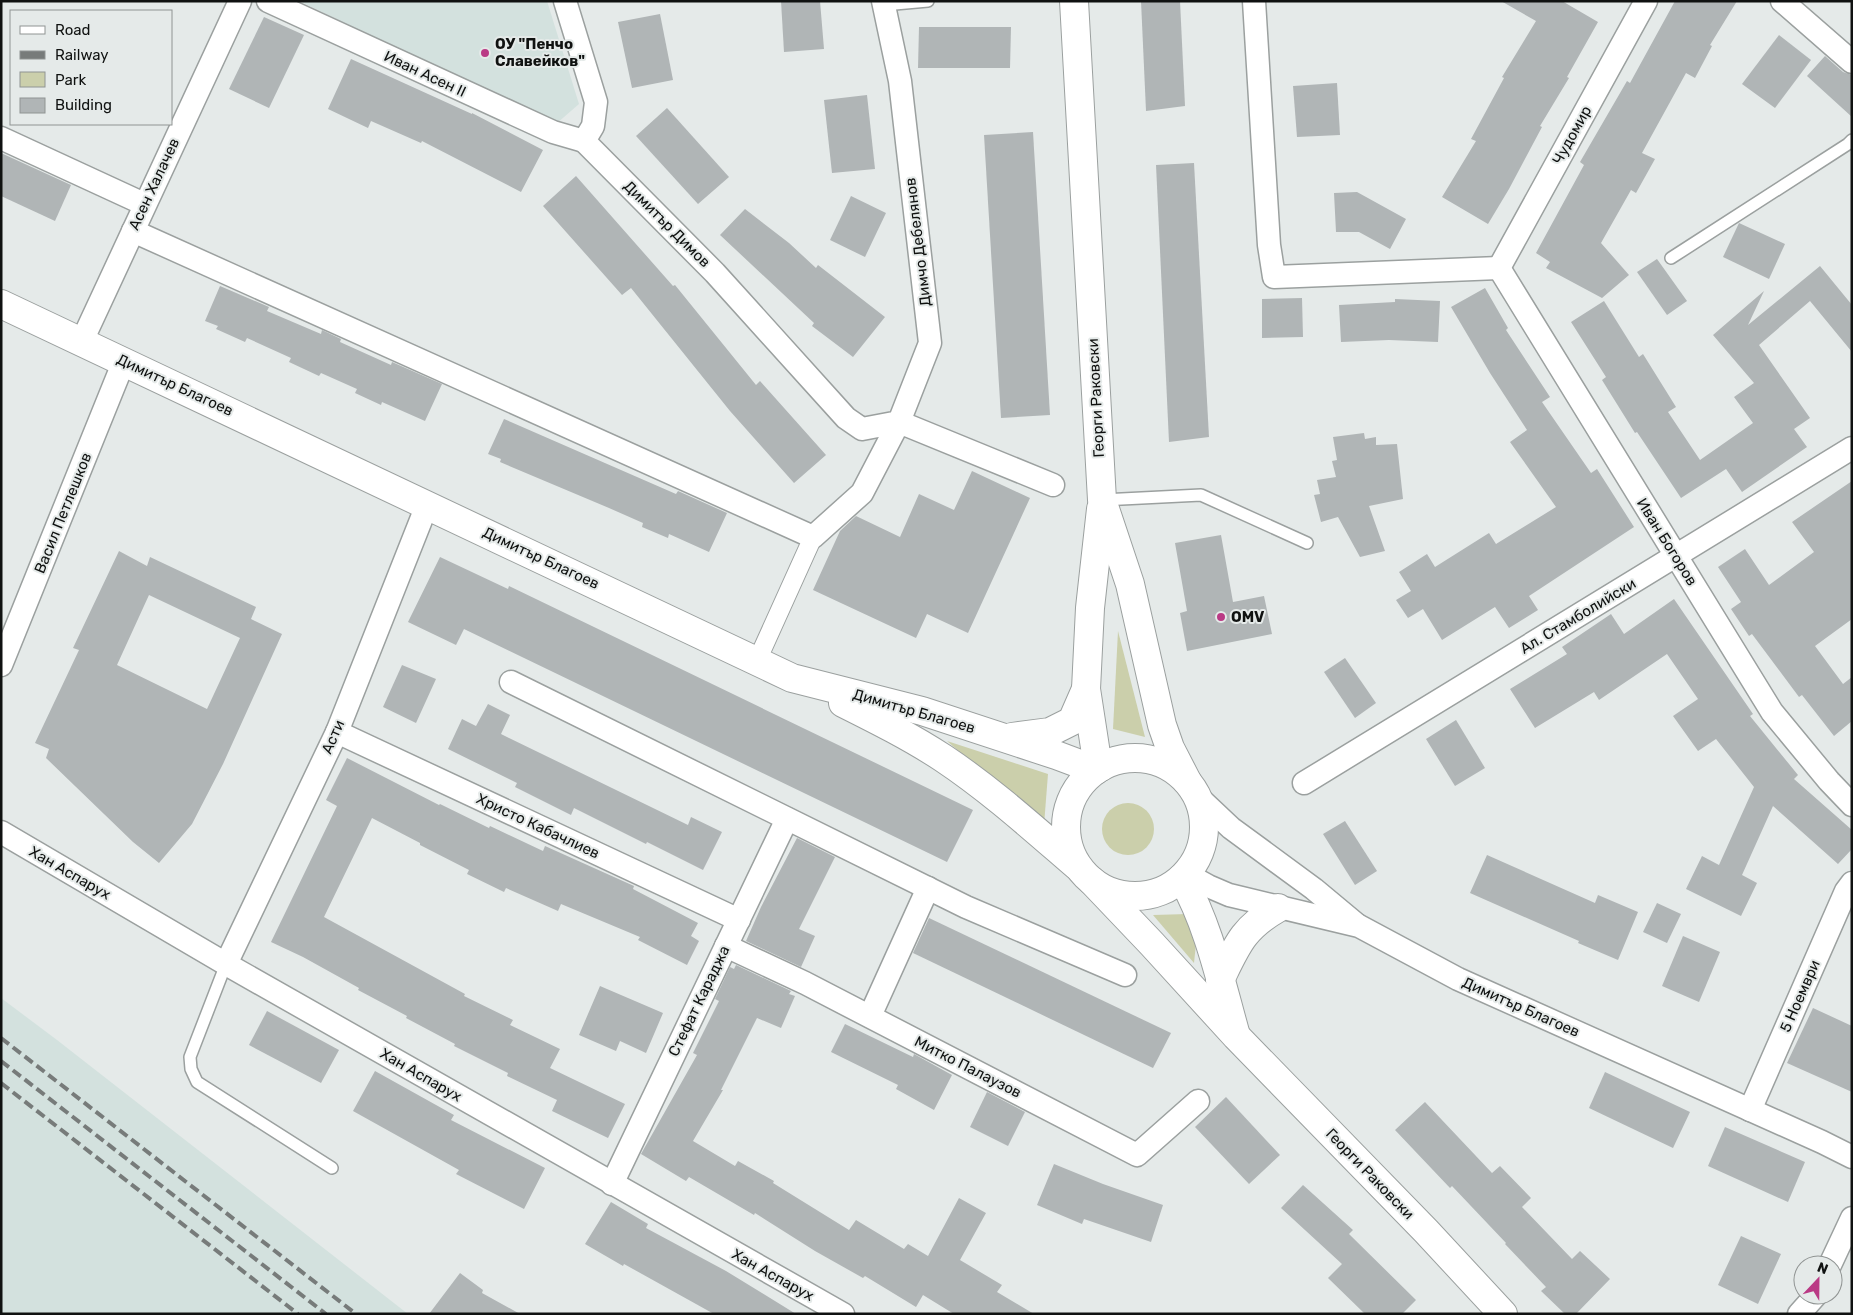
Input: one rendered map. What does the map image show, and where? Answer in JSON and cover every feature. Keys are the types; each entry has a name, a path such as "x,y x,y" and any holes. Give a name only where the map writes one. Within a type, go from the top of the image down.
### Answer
{"street":[{"name":"Асен Халачев","path":"82,341 144,204 240,1"},
{"name":"Иван Асен II","path":"268,1 553,132 584,141"},
{"path":"565,1 596,102 593,126 584,141"},
{"name":"Георги Раковски","path":"1074,1 1102,500 1130,584 1162,725 1170,748 1192,788"},
{"path":"1254,1 1269,245 1274,277 1499,268"},
{"name":"Чудомир","path":"1499,268 1646,1"},
{"path":"1782,1 1852,62"},
{"name":"Димчо Дебелянов","path":"813,537 862,494 899,422 930,343 900,81 883,3"},
{"path":"1,138 144,204"},
{"name":"Димитър Димов","path":"584,141 716,273 846,418 862,429 899,422"},
{"path":"133,231 813,537 757,661"},
{"name":"Иван Богоров","path":"1499,268 1772,712 1829,781 1852,805"},
{"name":"Димитър Благоев","path":"1,304 792,678 922,711 1099,769"},
{"name":"Васил Петлешков","path":"1,665 124,361"},
{"path":"899,422 1054,485"},
{"name":"Ал. Стамболийски","path":"1304,783 1852,448"},
{"path":"1099,769 1086,689 1090,608 1102,500"},
{"name":"Асти","path":"226,964 337,732 427,505"},
{"path":"792,678 891,726 944,759 1011,808 1087,876 1109,891 1128,896 1147,895 1166,889 1184,876 1198,856 1204,836 1203,815 1192,788"},
{"path":"511,682 966,907 1125,976"},
{"path":"1002,737 1050,732 1072,721 1086,689"},
{"name":"Христо Кабачлиев","path":"337,732 739,920"},
{"path":"1087,876 1070,850 1066,828 1070,806 1080,786 1099,769 1116,761 1131,758 1146,759 1175,771 1231,828 1314,889 1359,926"},
{"name":"Стефат Караджа","path":"612,1184 787,819"},
{"name":"Хан Аспарух","path":"1,832 226,964 843,1314"},
{"name":"Георги Раковски","path":"1087,876 1236,1036 1504,1314"},
{"name":"Георги Раковски","path":"1184,876 1213,950 1236,1036"},
{"name":"Димитър Благоев","path":"1184,876 1229,895 1359,926 1458,979 1852,1156"},
{"name":"5 Ноември","path":"1750,1110 1846,891 1852,883"},
{"path":"870,1016 928,888"},
{"path":"1220,980 1238,942 1259,919 1278,908"},
{"name":"Митко Палаузов","path":"726,946 870,1016 1137,1155 1198,1101"},
{"path":"1835,1255 1852,1218"}],"lane":[{"path":"883,3 928,1"},
{"path":"1670,258 1852,140"},
{"path":"1102,500 1201,495 1307,543"},
{"path":"226,964 190,1057 197,1082 332,1168"}],"shaded area":[{"name":"ОУ \"Пенчо Славейков\"","path":"299,1 547,1 579,104 556,124"},
{"path":"1,998 57,1040 408,1314 1,1314"}],"green space":[{"path":"1118,631 1145,737 1113,729"},
{"path":"947,741 1048,774 1044,825"},
{"path":"1123,803 1133,803 1147,810 1154,824 1154,834 1147,848 1133,855 1123,855 1113,851 1106,844 1102,834 1102,824 1106,814 1113,807"},
{"path":"1188,914 1196,944 1194,963 1153,915"}],"building":[{"path":"781,1 820,1 824,49 784,52"},
{"path":"1141,1 1180,1 1185,106 1146,111"},
{"path":"1501,1 1562,1 1598,22 1567,77 1569,78 1540,126 1542,127 1509,189 1488,224 1442,197 1476,141 1471,139 1504,78 1502,77 1536,21"},
{"path":"1675,1 1737,1 1710,45 1712,46 1695,78 1686,73 1642,153 1655,159 1636,193 1631,190 1601,243 1629,275 1602,298 1546,268 1550,262 1536,253 1584,165 1580,162 1627,81 1630,83"},
{"path":"660,14 673,80 632,88 618,22"},
{"path":"264,17 304,35 269,108 229,89"},
{"path":"919,27 1011,27 1010,68 918,68"},
{"path":"1779,35 1811,60 1775,108 1742,84"},
{"path":"1825,56 1843,72 1852,75 1852,117 1807,76"},
{"path":"351,59 472,113 543,150 521,192 422,141 421,143 371,121 368,128 328,109"},
{"path":"1337,83 1340,135 1297,137 1293,86"},
{"path":"867,95 875,169 832,173 824,100"},
{"path":"667,108 729,177 698,204 636,136"},
{"path":"1033,132 1050,415 1001,418 984,135"},
{"path":"1,153 71,185 55,221 1,196"},
{"path":"1194,163 1209,437 1169,442 1156,165"},
{"path":"576,176 673,286 675,285 756,385 760,381 826,455 794,483 730,411 631,288 622,295 543,206"},
{"path":"1357,192 1406,219 1390,249 1359,232 1336,232 1334,193"},
{"path":"851,196 886,213 865,257 830,240"},
{"path":"745,209 789,243 816,268 818,265 885,317 853,357 812,326 814,323 720,235"},
{"path":"1739,223 1785,244 1769,279 1723,257"},
{"path":"1657,259 1687,301 1667,315 1637,272"},
{"path":"1820,266 1852,305 1852,352 1810,301 1759,345 1810,418 1794,429 1807,447 1742,492 1726,469 1681,498 1637,432 1635,433 1602,380 1606,377 1571,322 1604,301 1639,357 1643,354 1676,407 1668,412 1700,460 1753,423 1734,397 1754,383 1713,335 1764,291 1748,325"},
{"path":"220,286 269,307 267,311 321,334 322,330 341,339 340,342 391,365 392,362 442,384 425,421 382,402 381,405 355,393 357,389 321,373 319,376 289,362 291,358 247,338 245,342 216,329 218,326 205,321"},
{"path":"1485,288 1508,328 1506,330 1550,397 1542,402 1591,473 1597,469 1634,527 1529,596 1538,610 1509,628 1495,607 1442,640 1423,609 1408,618 1396,600 1411,591 1399,572 1427,554 1435,567 1489,533 1496,544 1556,507 1510,442 1527,430 1490,373 1451,307"},
{"path":"1302,298 1303,337 1262,338 1262,299"},
{"path":"1395,299 1440,301 1438,342 1389,340 1341,342 1339,305 1395,302"},
{"path":"504,419 676,494 678,491 727,513 709,552 669,534 668,538 642,527 643,523 500,462 501,459 488,454"},
{"path":"1364,433 1365,439 1376,437 1376,445 1397,444 1403,499 1369,506 1385,551 1360,557 1338,517 1321,522 1314,495 1320,494 1317,480 1336,477 1332,461 1337,460 1333,437"},
{"path":"972,471 1030,498 968,633 927,614 916,638 813,590 840,531 856,516 900,537 919,494 954,510"},
{"path":"1852,481 1852,619 1815,646 1843,684 1852,677 1852,721 1834,736 1802,695 1799,697 1752,634 1749,636 1731,609 1741,602 1718,567 1745,549 1769,585 1814,552 1792,522"},
{"path":"1221,535 1233,602 1264,596 1272,634 1187,651 1180,613 1187,611 1175,543"},
{"path":"119,551 147,566 150,557 256,607 251,619 282,634 223,764 192,824 159,863 133,842 46,758 49,749 35,743 79,650 73,648","holes":["149,595 240,638 207,709 117,665"]},
{"path":"440,557 508,589 509,586 973,810 947,862 464,629 456,645 408,622"},
{"path":"1674,599 1753,714 1750,716 1798,775 1794,779 1852,830 1852,849 1838,864 1773,806 1742,875 1757,883 1741,916 1686,889 1702,856 1719,865 1754,787 1716,739 1698,751 1673,716 1698,699 1667,654 1599,700 1594,692 1535,728 1510,689 1567,654 1562,647 1611,614 1624,634"},
{"path":"1345,658 1376,703 1355,718 1324,672"},
{"path":"402,665 436,679 416,723 383,707"},
{"path":"488,704 510,715 501,734 688,825 691,817 722,832 703,870 574,808 571,815 515,787 517,783 448,749 462,719 476,726"},
{"path":"1456,720 1485,768 1455,786 1426,739"},
{"path":"347,758 489,828 490,826 543,851 545,846 634,886 633,889 698,923 691,936 699,941 687,965 638,940 640,937 561,904 558,911 506,888 504,892 467,874 469,870 372,818 324,917 465,994 464,996 513,1020 510,1025 560,1049 550,1068 625,1104 608,1138 552,1111 557,1100 507,1076 508,1073 454,1046 455,1044 406,1018 407,1016 358,990 359,988 303,957 271,942 337,806 326,800"},
{"path":"1345,821 1377,871 1355,885 1323,834"},
{"path":"797,838 835,857 799,929 815,936 801,967 746,941 761,907"},
{"path":"1487,855 1595,903 1598,895 1638,912 1618,960 1470,893"},
{"path":"1657,903 1681,914 1667,943 1643,932"},
{"path":"929,918 1171,1033 1153,1068 913,953"},
{"path":"1683,936 1720,952 1699,1002 1662,986"},
{"path":"736,965 791,991 789,994 795,996 781,1028 757,1018 721,1090 723,1090 693,1141 735,1166 738,1161 774,1181 773,1183 849,1230 856,1220 904,1249 908,1244 928,1256 959,1198 986,1213 960,1260 1002,1285 997,1292 1034,1314 954,1314 923,1295 916,1307 865,1276 863,1278 815,1251 755,1213 754,1215 689,1177 686,1181 641,1154 697,1055 693,1053 719,1001 715,999 730,967 734,969"},
{"path":"600,986 663,1013 646,1053 620,1041 616,1051 579,1035"},
{"path":"1813,1008 1852,1026 1852,1092 1787,1063"},
{"path":"267,1011 339,1050 321,1083 249,1045"},
{"path":"845,1024 913,1057 914,1054 952,1075 934,1110 896,1089 898,1085 831,1052"},
{"path":"375,1071 454,1115 451,1120 545,1168 524,1209 456,1174 459,1170 353,1111"},
{"path":"1605,1072 1690,1112 1673,1148 1589,1108"},
{"path":"987,1092 1025,1112 1008,1146 970,1127"},
{"path":"1226,1097 1280,1155 1249,1184 1195,1127"},
{"path":"1425,1102 1492,1173 1500,1166 1531,1198 1522,1207 1572,1259 1580,1251 1610,1279 1576,1314 1565,1314 1541,1291 1546,1287 1452,1186 1450,1188 1395,1130"},
{"path":"1725,1127 1805,1162 1788,1202 1708,1166"},
{"path":"1054,1164 1163,1205 1151,1242 1084,1219 1082,1224 1037,1205"},
{"path":"1303,1185 1353,1230 1349,1234 1416,1300 1402,1314 1365,1314 1328,1278 1342,1264 1281,1208"},
{"path":"611,1202 648,1224 646,1228 726,1271 796,1314 714,1314 585,1244"},
{"path":"1741,1236 1781,1254 1758,1304 1718,1285"},
{"path":"460,1273 483,1290 482,1293 520,1314 429,1314"}],"railway":[{"path":"1,1038 356,1314"},
{"path":"1,1061 326,1314"},
{"path":"1,1083 298,1314"}],"place":[{"name":"ОУ \"Пенчо Славейков\"","path":"485,53"},
{"name":"OMV","path":"1221,617"}]}
